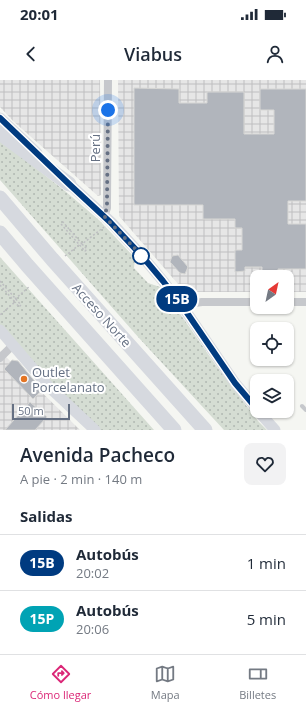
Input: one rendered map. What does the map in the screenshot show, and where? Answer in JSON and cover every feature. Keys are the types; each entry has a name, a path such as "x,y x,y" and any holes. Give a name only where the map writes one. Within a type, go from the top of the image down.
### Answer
{"highway":[{"path":"0,133 69,184"},
{"name":"Acceso Norte","path":"0,198 52,259 205,430"},
{"name":"Acceso Norte","path":"0,233 37,277 174,430"}],"street":[{"name":"Perú","path":"107,219 108,80"},
{"path":"0,118 107,219 146,261 183,307 235,383 250,401"},
{"path":"183,307 202,302 250,302"},
{"path":"294,302 306,302"},
{"path":"0,330 49,387 92,429"},
{"path":"0,358 12,345"},
{"path":"265,418 275,430"}],"lane":[{"path":"302,406 306,410"}],"path":[{"path":"82,244 107,219"},
{"path":"63,222 82,244 87,249 84,251 61,224 63,222"},
{"path":"0,281 21,305 19,307 0,286"},
{"path":"0,315 15,302"}],"shaded area":[{"path":"0,80 100,80 101,195 98,196 13,121 0,107"},
{"path":"118,80 306,80 306,292 294,292 294,270 250,270 250,292 185,292 119,216"},
{"path":"0,140 99,220 135,258 134,268 148,283 160,287 250,410 250,418 256,418 267,430 224,430 139,338 0,180"},
{"path":"0,257 154,430 98,430 55,389 0,326"},
{"path":"0,351 80,430 0,430"}],"building":[{"path":"134,88 179,89 179,103 207,103 207,92 244,92 244,134 274,134 274,110 260,110 260,89 306,89 306,201 288,201 288,224 306,224 306,269 262,270 262,267 245,267 245,271 235,272 235,250 242,250 242,228 235,228 235,219 203,219 203,205 134,205"},
{"path":"178,255 188,267 185,274 180,273 170,262 172,256"},
{"name":"Outlet Porcelanato","path":"12,360 18,361 42,390 33,399 4,369"},
{"path":"30,402 47,417 35,430 5,430"}],"bus line":[{"name":"15B","path":"0,118 110,222 142,256 183,307 235,383 250,401"}],"place":[{"name":"Outlet Porcelanato","path":"24,379"}],"route":[{"path":"108,110 107,208 104,216 141,256"}]}
